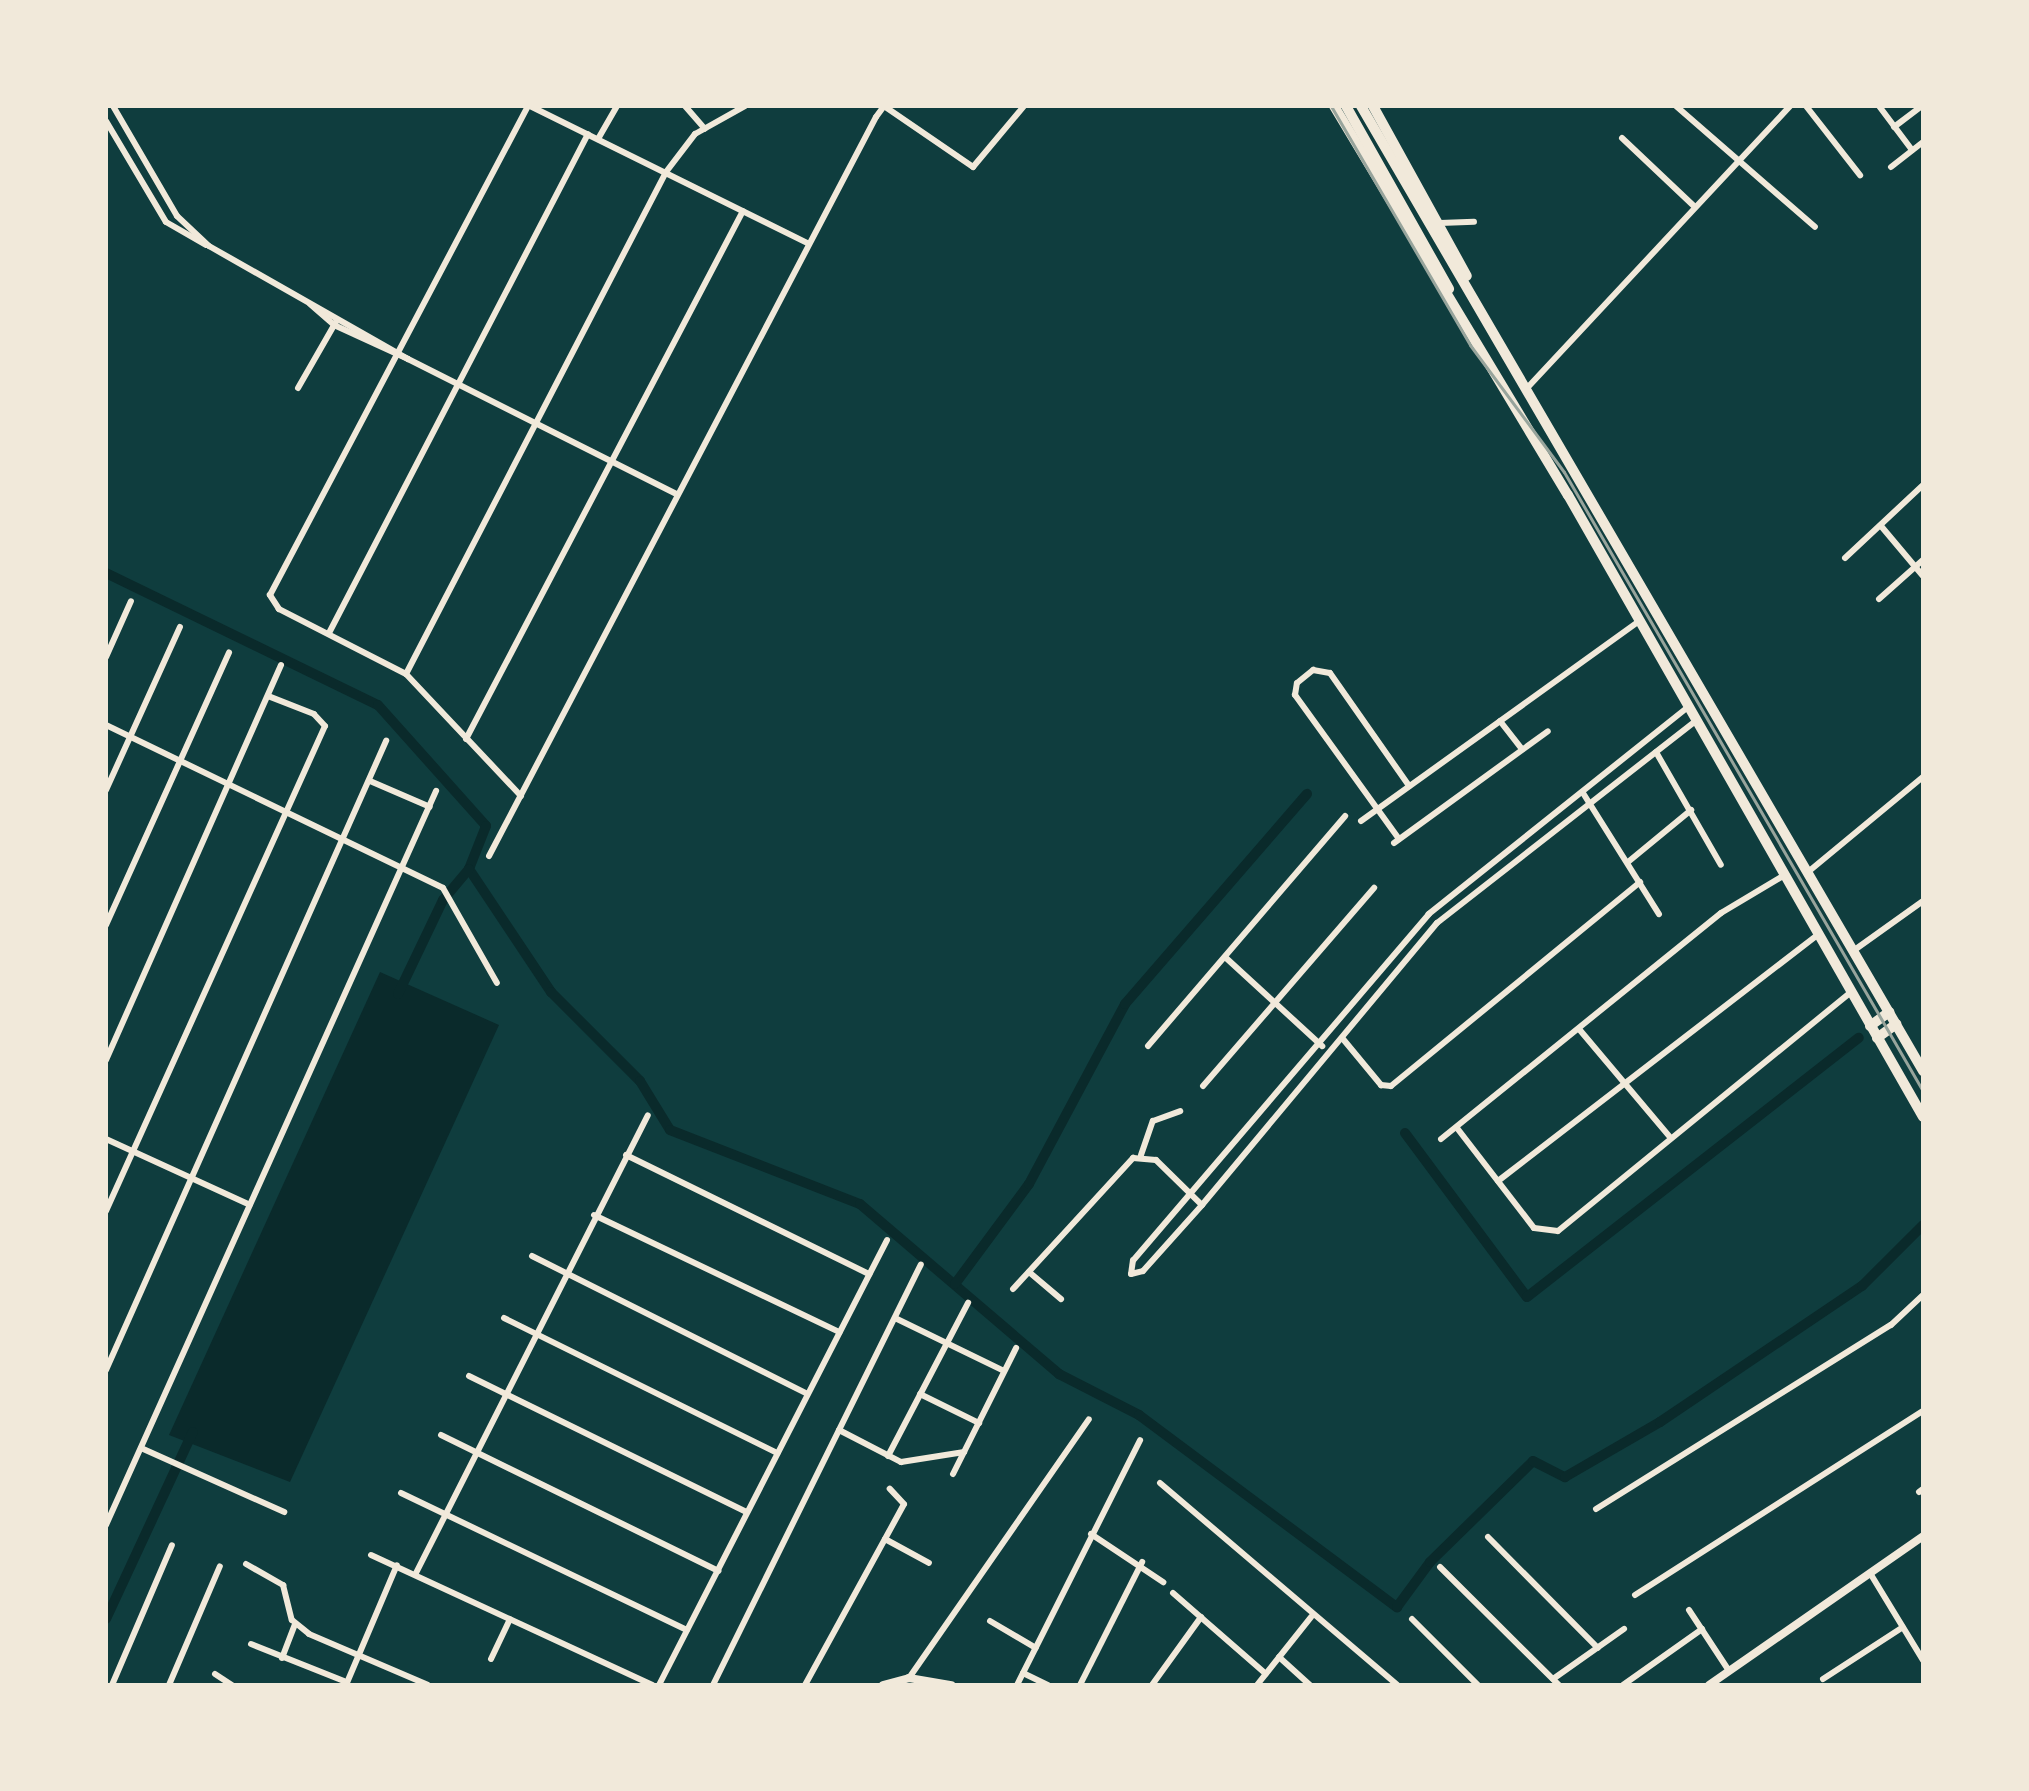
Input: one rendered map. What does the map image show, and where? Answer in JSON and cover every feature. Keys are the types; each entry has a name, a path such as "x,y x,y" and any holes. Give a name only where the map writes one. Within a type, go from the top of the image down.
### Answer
{"main road":[{"path":"1334,106 1459,312 1923,1117"},
{"path":"1346,106 1459,312"},
{"path":"1361,106 1529,386 1923,1071"},
{"path":"1373,106 1440,223 1478,302"},
{"path":"1870,1026 1889,1012"},
{"path":"1877,1038 1896,1024"}],"street":[{"path":"113,106 177,216 209,246"},
{"path":"521,796 406,674 273,605 270,595 392,358 529,106 807,243"},
{"path":"598,139 617,106"},
{"path":"685,106 705,129"},
{"path":"406,674 666,172 705,129 745,106"},
{"path":"489,856 807,243 884,106 966,166 980,165 1024,106"},
{"path":"1676,106 1742,158 1815,227"},
{"path":"1806,106 1860,175"},
{"path":"1879,106 1912,150"},
{"path":"1894,127 1922,106"},
{"path":"1529,386 1742,158 1784,108"},
{"path":"106,121 166,222 310,304 340,316 397,349 408,359 677,494"},
{"path":"329,633 460,386 588,134"},
{"path":"1622,138 1695,207"},
{"path":"1891,167 1923,142"},
{"path":"466,739 608,459 743,211"},
{"path":"1440,223 1474,222"},
{"path":"310,304 334,325 392,358 408,359"},
{"path":"298,388 340,316"},
{"path":"1845,558 1923,485"},
{"path":"1881,526 1923,576"},
{"path":"1879,599 1923,560"},
{"path":"106,657 131,601"},
{"path":"1361,821 1639,621"},
{"path":"106,790 180,627"},
{"path":"106,925 229,653"},
{"path":"106,1060 281,665"},
{"path":"1409,786 1330,673 1313,670 1297,683 1295,695 1378,809 1396,841 1548,731"},
{"path":"106,1211 325,726 314,714 268,696"},
{"path":"1688,707 1438,906 1322,1046 1133,1260 1131,1274 1143,1271 1202,1205 1386,988 1437,923 1696,721"},
{"path":"1500,721 1522,749"},
{"path":"106,725 228,789 443,888 452,896 497,983"},
{"path":"106,1370 345,842 386,741"},
{"path":"1656,752 1721,865"},
{"path":"1808,872 1923,777"},
{"path":"370,781 430,807"},
{"path":"106,1525 436,791"},
{"path":"1583,793 1659,914"},
{"path":"1628,862 1691,810"},
{"path":"1148,1046 1345,816"},
{"path":"1441,1139 1721,913 1783,876"},
{"path":"1343,1039 1381,1085 1391,1086 1640,882"},
{"path":"1203,1086 1374,888"},
{"path":"1853,951 1923,901"},
{"path":"1498,1181 1817,935"},
{"path":"1225,957 1322,1046"},
{"path":"1377,979 1386,988"},
{"path":"1457,1128 1534,1228 1547,1234 1851,992"},
{"path":"1579,1029 1669,1136"},
{"path":"1013,1289 1141,1155 1153,1121 1180,1111"},
{"path":"416,1573 532,1333 648,1115"},
{"path":"1254,1121 1264,1132"},
{"path":"106,1139 250,1205"},
{"path":"626,1155 869,1274"},
{"path":"1141,1155 1202,1205"},
{"path":"594,1215 839,1332"},
{"path":"659,1685 887,1240"},
{"path":"532,1256 807,1394"},
{"path":"713,1685 921,1265"},
{"path":"1029,1272 1061,1299"},
{"path":"1596,1509 1891,1325 1923,1295"},
{"path":"888,1456 968,1303"},
{"path":"504,1318 777,1453"},
{"path":"895,1318 1004,1371"},
{"path":"953,1474 1016,1348"},
{"path":"469,1376 747,1512"},
{"path":"920,1394 979,1423"},
{"path":"1635,1595 1923,1411"},
{"path":"909,1678 1089,1419"},
{"path":"839,1430 888,1456 915,1464 964,1452"},
{"path":"441,1435 719,1571"},
{"path":"1017,1685 1140,1440"},
{"path":"141,1448 175,1466 284,1512"},
{"path":"1160,1483 1311,1617 1397,1685"},
{"path":"805,1685 905,1500 890,1489"},
{"path":"401,1493 687,1630"},
{"path":"1091,1534 1142,1562 1163,1582"},
{"path":"1709,1685 1923,1536"},
{"path":"1488,1537 1598,1648"},
{"path":"885,1539 929,1563"},
{"path":"112,1685 172,1545"},
{"path":"371,1555 416,1573 652,1685"},
{"path":"1080,1685 1142,1562"},
{"path":"246,1564 283,1585 295,1624 282,1658"},
{"path":"251,1644 345,1683 397,1565"},
{"path":"169,1685 220,1566"},
{"path":"1440,1567 1559,1685"},
{"path":"1870,1573 1920,1649 1923,1660"},
{"path":"1173,1593 1266,1674"},
{"path":"1689,1610 1729,1671"},
{"path":"1152,1685 1201,1617"},
{"path":"1257,1685 1311,1617"},
{"path":"491,1659 510,1619"},
{"path":"1412,1619 1478,1685"},
{"path":"990,1621 1036,1648"},
{"path":"295,1624 428,1685"},
{"path":"1823,1679 1903,1627"},
{"path":"1553,1679 1624,1629"},
{"path":"1623,1685 1702,1629"},
{"path":"1279,1657 1310,1685"},
{"path":"1023,1673 1048,1685"},
{"path":"215,1674 232,1685"},
{"path":"883,1685 909,1678 951,1685"}],"water":[{"path":"380,972 499,1025 290,1482 169,1435"}],"waterway":[{"path":"106,573 378,705 486,826 469,869 551,992 640,1081 670,1130 860,1204 1059,1374 1139,1415 1397,1607 1430,1562 1533,1461 1565,1477 1660,1422 1862,1286 1923,1225"},
{"path":"955,1284 1029,1184 1125,1004 1307,794"},
{"path":"398,994 443,900 469,869"},
{"path":"1405,1133 1527,1297 1859,1038"},
{"path":"106,1619 193,1432"}],"railway":[{"path":"1331,106 1470,345 1564,472 1923,1091"}]}
